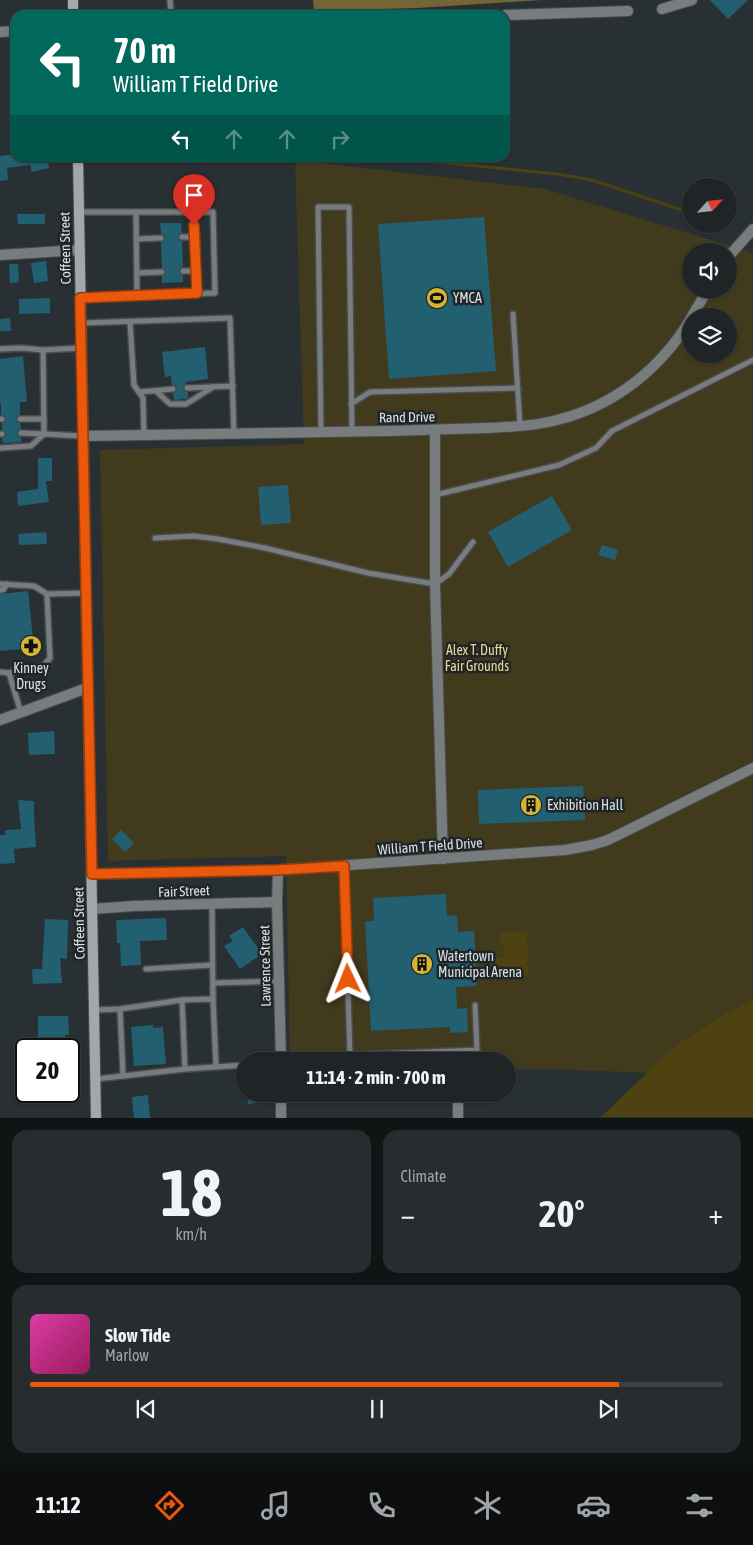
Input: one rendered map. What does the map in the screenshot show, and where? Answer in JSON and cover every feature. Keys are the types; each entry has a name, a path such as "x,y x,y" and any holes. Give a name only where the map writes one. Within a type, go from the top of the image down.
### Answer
{"main road":[{"name":"Coffeen Street","path":"78,162 96,1118"}],"street":[{"path":"662,9 692,0"},
{"path":"510,15 628,11"},
{"path":"737,247 753,229"},
{"path":"0,255 79,250"},
{"name":"Rand Drive","path":"82,436 352,432 530,426 558,420 606,401 641,379 682,334"},
{"path":"434,430 435,584 442,859"},
{"path":"0,720 87,688"},
{"name":"William T Field Drive","path":"92,874 278,870 565,850 608,840 753,768"},
{"name":"Lawrence Street","path":"278,870 281,1052"},
{"name":"Fair Street","path":"92,908 277,902"},
{"path":"281,1102 281,1118"},
{"path":"458,1102 458,1118"}],"lane":[{"path":"321,432 318,207 349,207 352,432"},
{"path":"78,212 213,212 215,293 80,298"},
{"path":"194,212 197,293"},
{"path":"136,213 138,295"},
{"path":"182,237 195,237"},
{"path":"136,239 161,238"},
{"path":"183,271 196,271"},
{"path":"137,273 162,272"},
{"path":"513,314 520,426"},
{"path":"80,323 230,318 234,434"},
{"path":"130,322 134,384 143,398 144,435"},
{"path":"0,349 43,350 81,348"},
{"path":"0,448 31,446 44,434 43,350"},
{"path":"434,495 559,466 596,448 612,431 753,360"},
{"path":"187,388 233,386"},
{"path":"156,391 170,404 186,404 212,387"},
{"path":"351,404 370,392 518,388"},
{"path":"140,392 173,389"},
{"path":"20,419 44,419"},
{"path":"21,433 82,436"},
{"path":"155,538 194,536 218,539 265,548 368,573 435,584 449,574 473,542"},
{"path":"0,584 34,586 47,594 86,594"},
{"path":"0,590 3,590 7,584"},
{"path":"0,672 9,673 44,666 50,658 47,594"},
{"path":"9,673 21,712"},
{"path":"344,866 350,1052"},
{"path":"212,904 212,965 216,1066"},
{"path":"146,969 212,965"},
{"path":"213,983 279,981"},
{"path":"95,1010 120,1009 182,1000 213,999"},
{"path":"182,1000 185,1069"},
{"path":"426,1052 477,1050 476,1005"},
{"path":"120,1009 124,1076"},
{"path":"96,1079 236,1065"}],"green space":[{"name":"Alex T. Duffy Fair Grounds","path":"295,162 312,162 545,189 682,231 682,233 688,233 720,243 682,243 682,298 737,298 737,248 753,253 753,1000 727,1013 677,1044 648,1073 516,1069 516,1052 290,1052 286,856 108,861 100,450 304,444"}],"shaded area":[{"path":"313,0 542,0 418,8 314,10"},
{"path":"527,932 528,974 487,975 487,958 504,957 504,946 500,945 500,933"},
{"path":"753,1000 753,1117 601,1117 677,1044 727,1013"}],"building":[{"path":"710,0 748,0 728,19"},
{"path":"10,155 10,162 48,162 49,168 32,172 30,165 7,168 8,180 0,181 0,156"},
{"path":"17,214 45,214 45,224 18,224"},
{"name":"YMCA","path":"484,217 496,371 389,379 378,224"},
{"path":"160,223 181,223 182,233 178,237 182,241 183,267 179,271 183,275 183,282 162,283 162,276 166,272 162,268 161,242 165,238 161,234"},
{"path":"46,261 48,281 34,283 31,263"},
{"path":"9,264 18,264 19,282 10,283"},
{"path":"50,298 50,313 19,314 19,299"},
{"path":"10,318 11,331 0,331 0,319"},
{"path":"205,347 208,379 186,382 183,389 185,392 188,392 188,397 174,400 173,393 177,391 177,388 175,385 172,385 171,376 165,377 162,352"},
{"path":"23,356 27,402 20,402 20,415 16,419 20,423 21,429 17,433 21,437 21,442 3,443 2,438 6,434 2,430 2,423 6,419 5,416 1,415 0,359"},
{"path":"38,458 52,458 52,481 46,481 49,502 18,506 17,492 38,489"},
{"path":"288,485 291,523 261,525 258,487"},
{"path":"552,496 572,530 508,567 488,532"},
{"path":"46,532 47,544 19,545 18,534"},
{"path":"602,545 618,550 615,560 598,555"},
{"path":"28,591 34,648 0,651 0,594"},
{"path":"54,731 55,754 29,755 28,733"},
{"name":"Exhibition Hall","path":"583,786 585,820 479,824 478,790"},
{"path":"18,800 34,801 36,847 14,849 15,863 0,864 0,835 5,835 5,830 21,829"},
{"path":"121,830 134,843 125,852 112,839"},
{"name":"Watertown Municipal Arena","path":"446,894 447,916 457,915 458,932 474,931 477,986 456,987 457,1009 467,1008 468,1032 450,1033 450,1027 371,1031 365,921 374,921 373,898"},
{"path":"166,918 167,940 140,941 141,965 121,966 116,920"},
{"path":"45,919 68,920 67,959 60,958 62,983 33,984 32,969 42,969"},
{"path":"243,927 262,954 240,969 224,946 233,941 229,936"},
{"path":"38,1016 68,1016 69,1035 65,1035 65,1038 38,1038"},
{"path":"153,1025 153,1028 163,1027 166,1064 134,1066 131,1027"},
{"path":"148,1095 150,1118 134,1118 132,1097"}],"waterway":[{"path":"439,162 557,174 592,180 682,210"}],"place":[{"name":"YMCA","path":"437,298"},
{"name":"Kinney Drugs","path":"31,646"},
{"name":"Exhibition Hall","path":"531,805"},
{"name":"Watertown Municipal Arena","path":"422,964"}],"route":[{"path":"194,225 197,293 80,298 92,874 278,870 344,866 348,979"}]}
